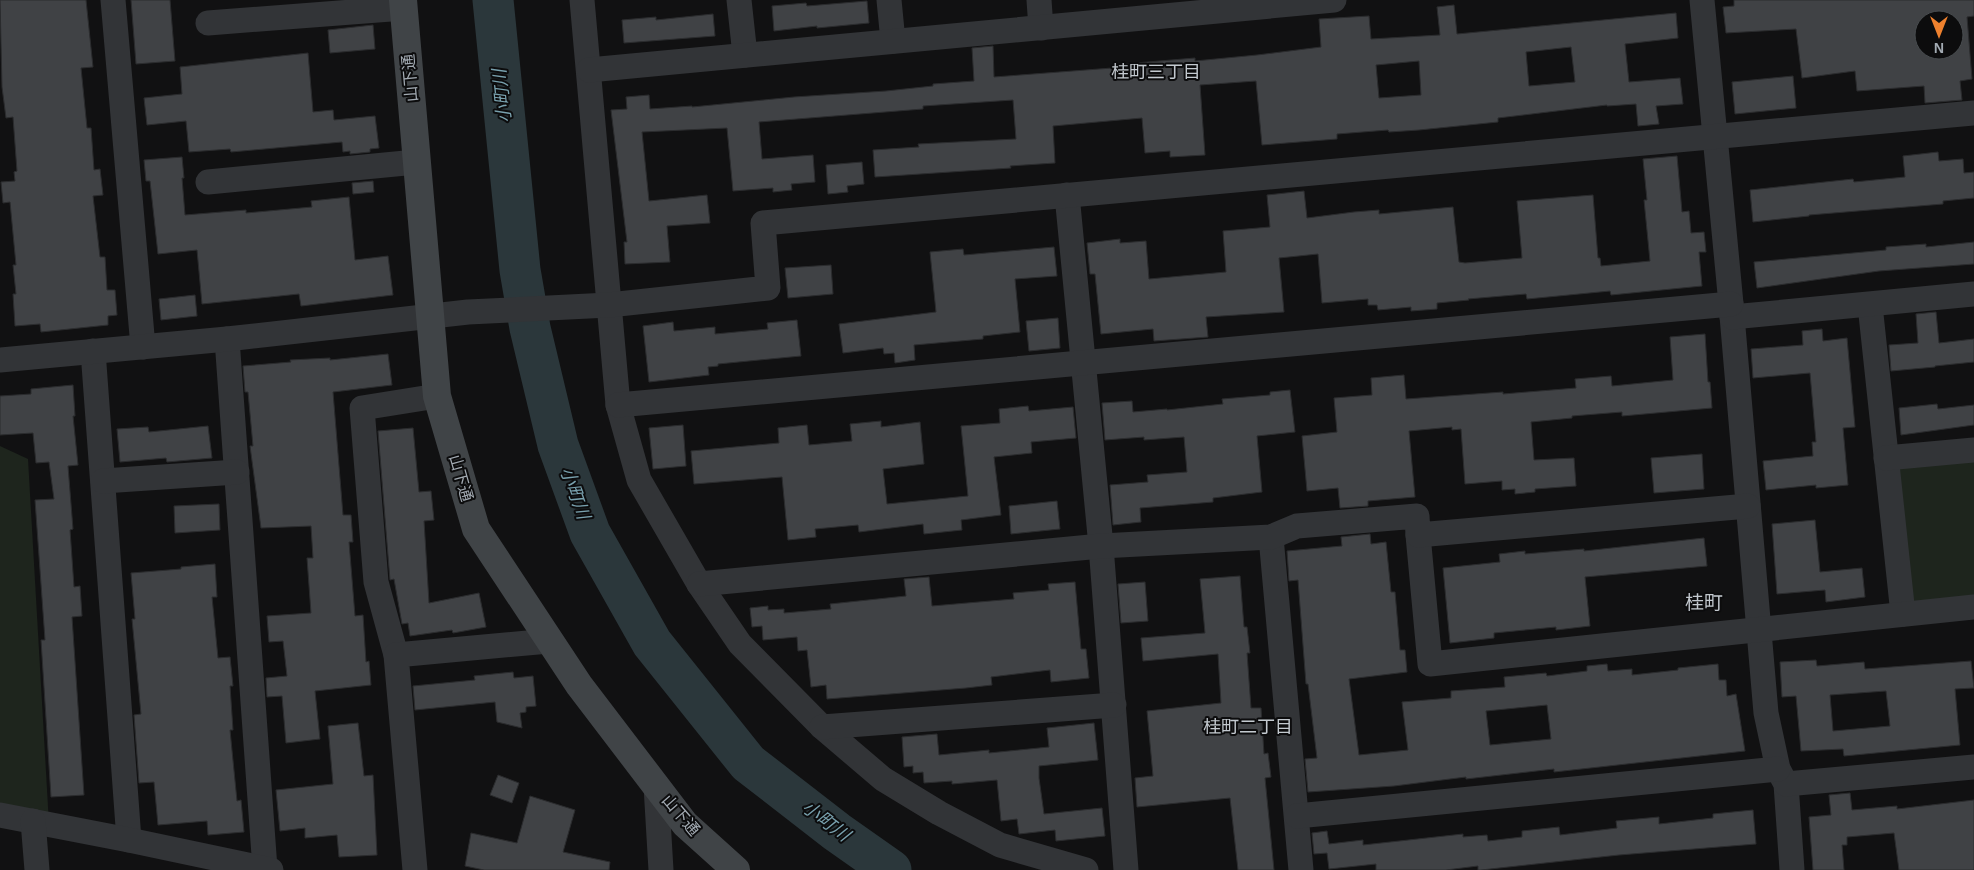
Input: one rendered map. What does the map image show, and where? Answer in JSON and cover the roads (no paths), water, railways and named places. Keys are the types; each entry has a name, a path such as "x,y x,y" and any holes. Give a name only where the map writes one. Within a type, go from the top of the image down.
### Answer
{"street":[{"path":"113,0 143,347"},
{"path":"582,0 590,70 618,405 639,480 699,584 740,644 822,727 883,779 940,813 1000,845 1086,870"},
{"path":"739,0 745,55"},
{"path":"889,0 893,42"},
{"path":"1039,0 1041,28"},
{"path":"1702,0 1732,310 1766,713 1782,777 1792,870"},
{"path":"590,70 1319,1"},
{"path":"208,23 404,4"},
{"name":"山下通","path":"404,4 437,396 476,528 579,685 685,824 736,870"},
{"path":"0,360 227,339 468,312 609,305 768,288 763,222 1974,112"},
{"path":"208,182 416,162"},
{"path":"1067,195 1101,546 1126,870"},
{"path":"618,405 1732,310 1870,305 1974,294"},
{"path":"1870,305 1902,614"},
{"path":"0,815 268,869 227,339"},
{"path":"93,351 129,840"},
{"path":"415,870 396,655 376,582 362,408 437,396"},
{"path":"1886,458 1974,450"},
{"path":"103,481 237,472"},
{"path":"1418,535 1748,506"},
{"path":"699,584 1101,546 1271,537 1297,526 1417,516 1430,664 1974,607"},
{"path":"1271,537 1301,870"},
{"path":"396,655 549,641"},
{"path":"822,727 1114,705"},
{"path":"1297,816 1782,777 1974,767"},
{"path":"656,786 661,870"},
{"path":"33,821 37,870"}],"waterway":[{"name":"小町川","path":"493,0 520,270 530,328 558,445 590,533 652,643 748,763 837,832 891,870"}],"district":[{"name":"桂町三丁目","path":"1156,72"},
{"name":"桂町","path":"1704,602"},
{"name":"桂町二丁目","path":"1248,727"}]}
